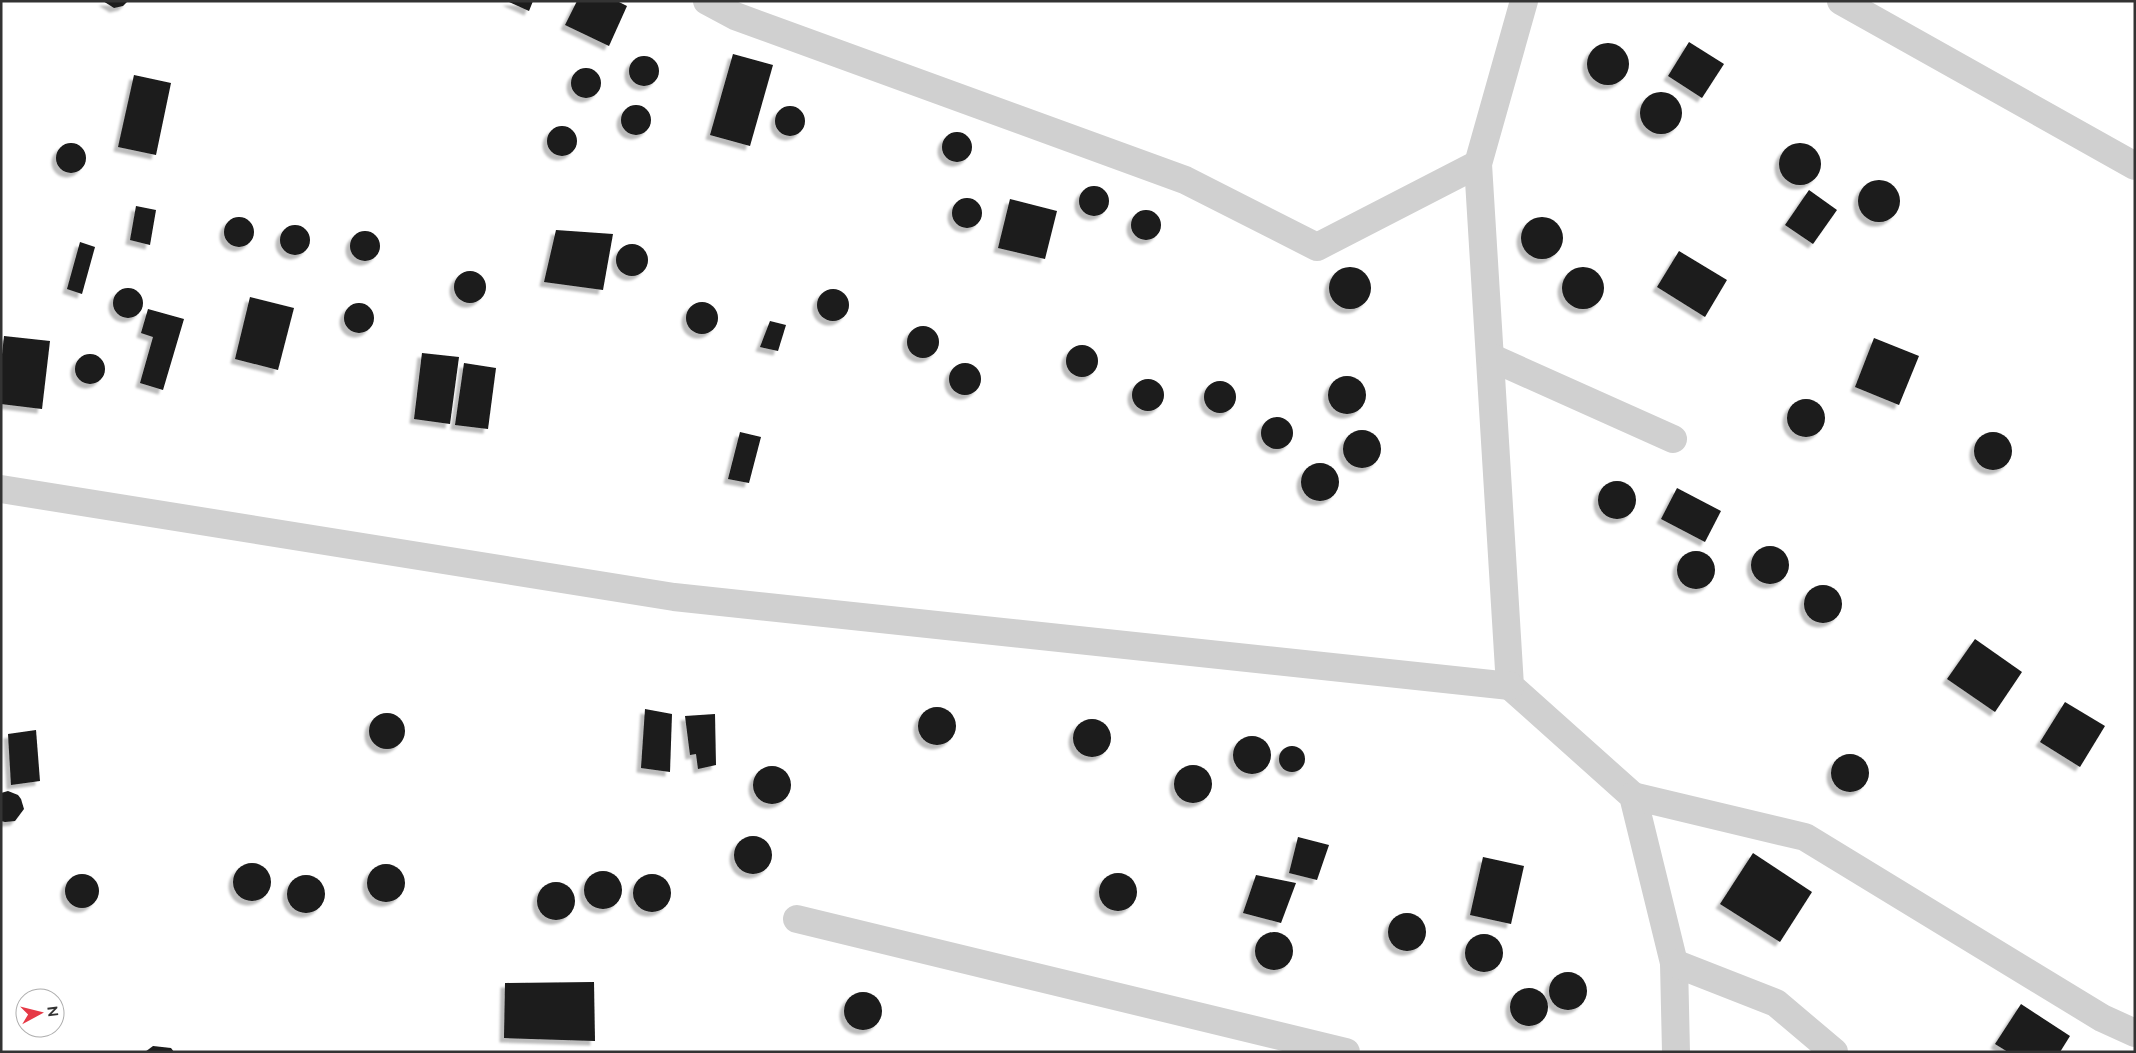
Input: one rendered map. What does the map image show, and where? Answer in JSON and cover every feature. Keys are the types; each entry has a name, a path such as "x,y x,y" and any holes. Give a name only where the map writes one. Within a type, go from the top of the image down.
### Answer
{"street":[{"path":"707,1 735,16 1184,180 1317,247 1478,164"},
{"path":"1510,686 1478,164 1524,1"},
{"path":"1841,1 2135,166"},
{"path":"1490,357 1672,439"},
{"path":"1,489 674,597 1510,686 1632,796 1805,837 2102,1018 2135,1033"},
{"path":"1632,796 1674,963 1676,1052"},
{"path":"797,919 1346,1052"},
{"path":"1674,963 1776,1004 1834,1052"}],"building":[{"path":"103,1 128,1 123,6 114,8"},
{"path":"507,1 533,1 529,11"},
{"path":"577,1 617,1 627,6 609,46 565,25"},
{"path":"1689,42 1724,64 1702,98 1668,76"},
{"path":"1604,43 1612,43 1623,49 1629,64 1623,79 1612,85 1604,85 1593,79 1587,68 1587,60 1593,49"},
{"path":"733,54 773,65 750,146 710,135"},
{"path":"644,56 650,57 658,65 658,77 650,85 644,86 638,85 630,77 629,71 630,65 638,57"},
{"path":"586,68 592,69 600,77 600,89 592,97 586,98 580,97 572,89 571,83 572,77 580,69"},
{"path":"134,75 171,83 156,155 118,147"},
{"path":"1657,92 1665,92 1676,98 1682,113 1676,128 1665,134 1657,134 1646,128 1640,117 1640,109 1646,98"},
{"path":"636,105 642,106 650,114 650,126 642,134 636,135 630,134 622,126 621,120 622,114 630,106"},
{"path":"790,106 796,107 804,115 804,127 796,135 790,136 784,135 776,127 775,121 776,115 784,107"},
{"path":"562,126 568,127 576,135 576,147 568,155 562,156 556,155 548,147 547,141 548,135 556,127"},
{"path":"957,132 963,133 971,141 971,153 963,161 957,162 951,161 943,153 942,147 943,141 951,133"},
{"path":"71,143 77,144 85,152 85,164 77,172 71,173 65,172 57,164 56,158 57,152 65,144"},
{"path":"1796,143 1804,143 1815,149 1821,164 1815,179 1804,185 1796,185 1785,179 1779,168 1779,160 1785,149"},
{"path":"1875,180 1883,180 1894,186 1900,201 1894,216 1883,222 1875,222 1864,216 1858,205 1858,197 1864,186"},
{"path":"1094,186 1100,187 1108,195 1108,207 1100,215 1094,216 1088,215 1080,207 1079,201 1080,195 1088,187"},
{"path":"1809,190 1837,210 1813,244 1785,225"},
{"path":"967,198 973,199 981,207 981,219 973,227 967,228 961,227 953,219 952,213 953,207 961,199"},
{"path":"1010,199 1057,211 1045,259 998,248"},
{"path":"136,206 156,210 150,245 130,240"},
{"path":"1146,210 1152,211 1160,219 1160,231 1152,239 1146,240 1140,239 1132,231 1131,225 1132,219 1140,211"},
{"path":"239,217 245,218 253,226 253,238 245,246 239,247 233,246 225,238 224,232 225,226 233,218"},
{"path":"1538,217 1546,217 1557,223 1563,238 1557,253 1546,259 1538,259 1527,253 1521,242 1521,234 1527,223"},
{"path":"295,225 301,226 309,234 309,246 301,254 295,255 289,254 281,246 280,240 281,234 289,226"},
{"path":"556,230 613,234 603,290 544,282"},
{"path":"365,231 371,232 379,240 379,252 371,260 365,261 359,260 351,252 350,246 351,240 359,232"},
{"path":"80,242 95,247 82,294 67,289"},
{"path":"632,244 638,245 643,249 647,254 647,266 643,271 638,275 632,276 626,275 621,271 617,266 616,260 617,254 621,249 626,245"},
{"path":"1679,251 1727,280 1705,317 1657,287"},
{"path":"1346,267 1354,267 1365,273 1371,288 1365,303 1354,309 1346,309 1335,303 1329,292 1329,284 1335,273"},
{"path":"1579,267 1587,267 1598,273 1604,288 1598,303 1587,309 1579,309 1568,303 1562,292 1562,284 1568,273"},
{"path":"470,271 476,272 481,276 485,281 485,293 481,298 476,302 470,303 464,302 459,298 455,293 454,287 455,281 459,276 464,272"},
{"path":"128,288 134,289 142,297 142,309 134,317 128,318 122,317 114,309 113,303 114,297 122,289"},
{"path":"833,289 839,290 844,294 848,299 848,311 844,316 839,320 833,321 827,320 822,316 818,311 817,305 818,299 822,294 827,290"},
{"path":"250,297 294,308 278,370 235,359"},
{"path":"702,302 708,303 713,307 717,312 717,324 713,329 708,333 702,334 696,333 691,329 687,324 686,318 687,312 691,307 696,303"},
{"path":"359,303 365,304 373,312 373,324 365,332 359,333 353,332 345,324 344,318 345,312 353,304"},
{"path":"148,309 184,319 163,390 140,383 153,337 141,333"},
{"path":"770,321 786,325 778,351 760,347"},
{"path":"923,326 929,327 934,331 938,336 938,348 934,353 929,357 923,358 917,357 912,353 908,348 907,342 908,336 912,331 917,327"},
{"path":"4,336 50,341 42,409 1,404 1,364"},
{"path":"1874,338 1919,356 1899,405 1855,387"},
{"path":"1082,345 1088,346 1093,350 1097,355 1097,367 1093,372 1088,376 1082,377 1076,376 1071,372 1067,367 1066,361 1067,355 1071,350 1076,346"},
{"path":"422,353 459,357 450,424 414,419"},
{"path":"90,354 96,355 104,363 104,375 96,383 90,384 84,383 76,375 75,369 76,363 84,355"},
{"path":"464,363 496,368 488,429 455,425"},
{"path":"965,363 971,364 976,368 980,373 980,385 976,390 971,394 965,395 959,394 954,390 950,385 949,379 950,373 954,368 959,364"},
{"path":"1347,376 1361,381 1366,395 1361,409 1347,414 1333,409 1328,395 1333,381"},
{"path":"1148,379 1154,380 1159,384 1163,389 1163,401 1159,406 1154,410 1148,411 1142,410 1137,406 1133,401 1132,395 1133,389 1137,384 1142,380"},
{"path":"1220,381 1226,382 1231,386 1235,391 1235,403 1231,408 1226,412 1220,413 1214,412 1209,408 1205,403 1204,397 1205,391 1209,386 1214,382"},
{"path":"1806,399 1820,404 1825,418 1820,432 1806,437 1792,432 1787,418 1792,404"},
{"path":"1277,417 1283,418 1288,422 1292,427 1292,439 1288,444 1283,448 1277,449 1271,448 1266,444 1262,439 1261,433 1262,427 1266,422 1271,418"},
{"path":"1362,430 1376,435 1381,449 1376,463 1362,468 1348,463 1343,449 1348,435"},
{"path":"740,432 761,437 749,483 728,479"},
{"path":"1993,432 2007,437 2012,451 2007,465 1993,470 1979,465 1974,451 1979,437"},
{"path":"1320,463 1334,468 1339,482 1334,496 1320,501 1306,496 1301,482 1306,468"},
{"path":"1617,481 1631,486 1636,500 1631,514 1617,519 1603,514 1598,500 1603,486"},
{"path":"1677,488 1721,511 1705,542 1661,519"},
{"path":"1770,546 1784,551 1789,565 1784,579 1770,584 1756,579 1751,565 1756,551"},
{"path":"1696,551 1710,556 1715,570 1710,584 1696,589 1682,584 1677,570 1682,556"},
{"path":"1823,585 1837,590 1842,604 1837,618 1823,623 1809,618 1804,604 1809,590"},
{"path":"1975,639 2022,672 1995,712 1947,679"},
{"path":"2065,702 2105,726 2080,767 2040,742"},
{"path":"937,707 951,712 956,726 951,740 937,745 923,740 918,726 923,712"},
{"path":"645,709 672,714 670,772 641,768"},
{"path":"387,713 394,714 400,718 404,724 404,738 400,744 394,748 387,749 380,748 374,744 370,738 369,731 370,724 374,718 380,714"},
{"path":"715,714 716,765 698,769 696,754 690,755 685,716"},
{"path":"1092,719 1106,724 1111,738 1106,752 1092,757 1078,752 1073,738 1078,724"},
{"path":"36,730 40,781 11,785 8,734"},
{"path":"1252,736 1266,741 1271,755 1266,769 1252,774 1238,769 1233,755 1238,741"},
{"path":"1292,746 1301,750 1305,759 1301,768 1292,772 1283,768 1279,759 1283,750"},
{"path":"1850,754 1864,759 1869,773 1864,787 1850,792 1836,787 1831,773 1836,759"},
{"path":"1193,765 1207,770 1212,784 1207,798 1193,803 1179,798 1174,784 1179,770"},
{"path":"772,766 786,771 791,785 786,799 772,804 758,799 753,785 758,771"},
{"path":"8,791 18,795 24,809 15,821 5,822 1,821 1,793"},
{"path":"753,836 767,841 772,855 767,869 753,874 739,869 734,855 739,841"},
{"path":"1298,837 1329,845 1317,880 1289,873"},
{"path":"1753,853 1812,892 1780,942 1720,904"},
{"path":"1483,857 1524,866 1511,924 1470,915"},
{"path":"252,863 266,868 271,882 266,896 252,901 238,896 233,882 238,868"},
{"path":"386,864 400,869 405,883 400,897 386,902 372,897 367,883 372,869"},
{"path":"603,871 617,876 622,890 617,904 603,909 589,904 584,890 589,876"},
{"path":"1118,873 1132,878 1137,892 1132,906 1118,911 1104,906 1099,892 1104,878"},
{"path":"82,874 89,875 94,879 98,884 98,898 94,903 89,907 82,908 75,907 70,903 66,898 65,891 66,884 70,879 75,875"},
{"path":"652,874 666,879 671,893 666,907 652,912 638,907 633,893 638,879"},
{"path":"306,875 320,880 325,894 320,908 306,913 292,908 287,894 292,880"},
{"path":"1256,875 1296,883 1281,923 1243,913"},
{"path":"556,882 570,887 575,901 570,915 556,920 542,915 537,901 542,887"},
{"path":"1407,913 1421,918 1426,932 1421,946 1407,951 1393,946 1388,932 1393,918"},
{"path":"1274,932 1288,937 1293,951 1288,965 1274,970 1260,965 1255,951 1260,937"},
{"path":"1484,934 1498,939 1503,953 1498,967 1484,972 1470,967 1465,953 1470,939"},
{"path":"1568,972 1582,977 1587,991 1582,1005 1568,1010 1554,1005 1549,991 1554,977"},
{"path":"594,982 595,1041 504,1038 505,983"},
{"path":"1529,988 1543,993 1548,1007 1543,1021 1529,1026 1515,1021 1510,1007 1515,993"},
{"path":"863,992 876,998 882,1011 876,1024 863,1030 850,1024 844,1011 850,998"},
{"path":"2021,1004 2070,1036 2060,1052 2008,1052 1995,1044"},
{"path":"153,1046 171,1048 174,1052 145,1052"}]}
